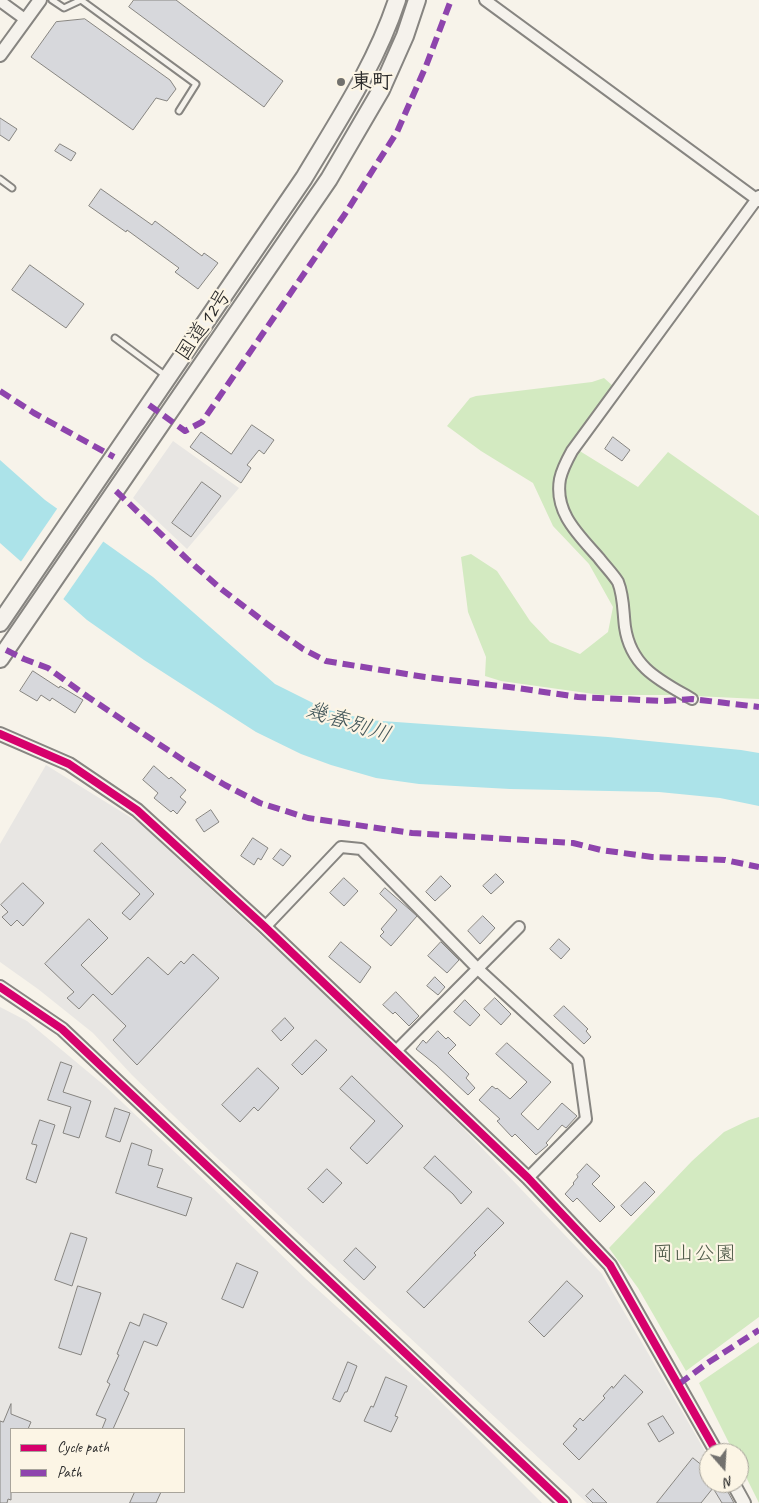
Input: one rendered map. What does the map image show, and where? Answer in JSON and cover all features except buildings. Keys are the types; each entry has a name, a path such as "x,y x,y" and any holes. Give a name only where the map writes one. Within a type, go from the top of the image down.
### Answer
{"highway":[{"name":"国道12号","path":"2,619 309,170 343,114 375,53 397,0"},
{"name":"国道12号","path":"0,659 329,179 381,90 417,0"}],"street":[{"path":"0,55 40,0"},
{"path":"485,0 758,199 572,451 560,480 560,502 567,521 618,582 623,600 626,629 634,654 650,675 692,700"},
{"path":"0,1 26,20"},
{"path":"0,734 69,764 137,810 265,927 528,1178 610,1265 711,1443"},
{"path":"265,927 342,848 361,850 478,969 578,1061 586,1120 528,1178"},
{"path":"396,1051 520,927"},
{"path":"0,987 62,1029 564,1503"}],"lane":[{"path":"52,0 64,8 81,0 196,84 179,111"},
{"path":"0,179 12,188"},
{"path":"115,338 168,377"}],"shaded area":[{"path":"173,441 239,488 187,549 133,498"},
{"path":"46,765 138,822 327,996 460,1125 602,1274 700,1443 699,1493 728,1493 734,1503 587,1503 215,1156 132,1075 93,1033 38,989 0,962 0,844"},
{"path":"0,1007 27,1021 105,1086 306,1279 428,1389 542,1503 0,1503"}],"green space":[{"path":"604,378 613,386 590,421 570,445 638,487 668,452 759,516 759,699 673,695 601,695 501,681 485,676 486,657 468,612 461,557 471,554 497,571 530,621 550,642 580,654 608,632 613,607 589,564 553,526 533,483 481,451 447,426 470,398 476,396 592,382"},
{"name":"岡山公園","path":"759,1117 759,1317 686,1371 638,1288 609,1248 692,1161 724,1132"},
{"path":"759,1342 759,1503 749,1483 749,1443 729,1443 699,1383"}],"water":[{"name":"幾春別川","path":"0,460 45,500 153,577 275,684 325,709 368,720 608,737 759,753 759,806 720,798 659,792 510,789 419,784 376,778 301,754 256,732 144,660 87,620 0,543"}],"pier":[{"path":"59,506 105,539 62,601 20,563"}],"marked path":[{"path":"149,405 185,431 202,422 345,214 397,132 426,66 451,0"},
{"path":"0,391 34,413 114,457"},
{"path":"116,491 220,588 303,649 326,661 425,677 578,697 664,701 692,699 759,707"},
{"path":"6,650 48,668 183,760 225,785 260,803 308,818 412,833 573,843 601,850 652,857 725,860 759,867"},
{"path":"679,1384 759,1330"}],"cycle path":[{"path":"0,734 69,764 137,810 265,927 528,1178 610,1265 711,1443"},
{"path":"0,987 62,1029 564,1503"}],"place":[{"name":"東町","path":"341,82"}]}
